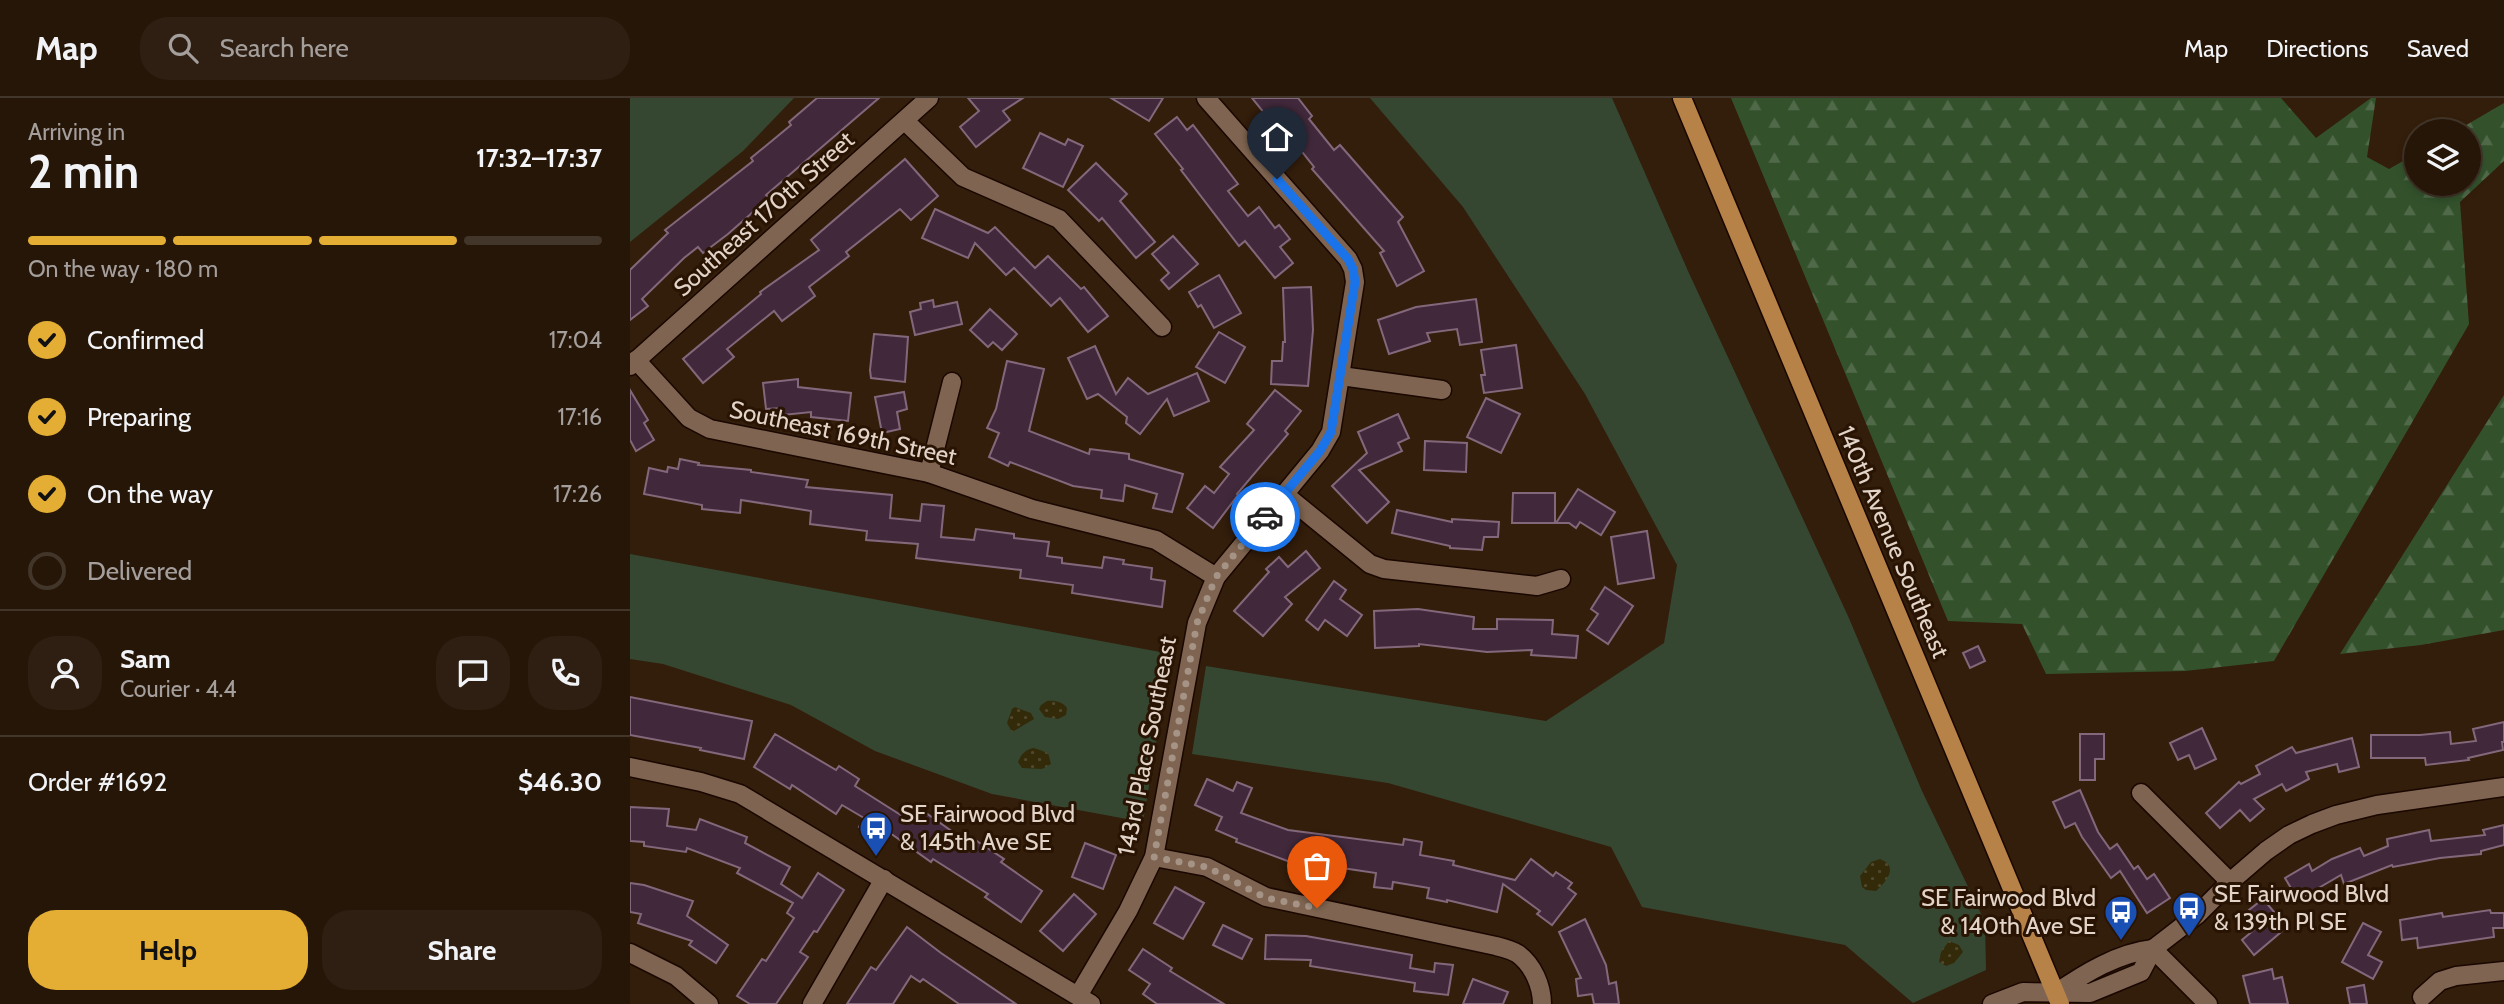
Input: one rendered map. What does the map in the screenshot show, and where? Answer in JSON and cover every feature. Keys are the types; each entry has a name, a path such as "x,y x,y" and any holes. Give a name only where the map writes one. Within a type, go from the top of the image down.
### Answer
{"main road":[{"name":"140th Avenue Southeast","path":"1682,98 2053,1000"}],"street":[{"name":"Southeast 170th Street","path":"633,363 929,98"},
{"name":"143rd Place Southeast","path":"1084,1000 1154,857 1197,623 1216,577 1320,451 1331,432 1355,282 1348,259 1206,98"},
{"path":"905,121 963,177 1059,219 1161,327"},
{"name":"Southeast 169th Street","path":"633,363 689,418 710,429 929,473 1032,509 1156,540 1216,577"},
{"path":"1340,376 1441,390"},
{"path":"929,473 952,382"},
{"path":"1284,494 1370,564 1384,569 1537,586 1560,579"},
{"path":"630,767 701,782 740,794 1084,1000"},
{"path":"1992,1004 2023,992 2053,1000 2090,993 2141,972 2153,949 2197,915 2266,850 2289,835 2336,815 2412,798 2504,787"},
{"path":"2141,793 2230,882"},
{"path":"1154,857 1207,867 1266,898 1496,946 1517,953 1534,972 1542,994 1542,1004"},
{"path":"811,1004 884,879"},
{"path":"2153,949 2208,1004"},
{"path":"630,953 676,975 709,1004"},
{"path":"2422,997 2440,981 2456,976 2504,971"}],"green space":[{"path":"630,98 794,98 743,151 630,242"},
{"path":"1370,98 1612,98 1688,271 1848,616 1922,791 1985,922 1986,970 1913,1003 1845,945 1642,907 1611,847 1388,783 1192,754 1206,666 1546,721 1664,643 1677,565 1585,394 1463,207"},
{"path":"1731,98 2281,98 2316,138 2371,98 2376,98 2367,157 2389,169 2404,160 2404,196 2466,196 2460,202 2469,324 2274,661 2185,671 2046,674 2022,624 1948,621"},
{"path":"2504,103 2504,161 2481,182 2481,119 2477,119"},
{"path":"2504,395 2504,630 2421,645 2340,654"},
{"path":"630,554 1171,654 1143,822 992,794 875,751 791,705 663,664 630,659"}],"sand":[{"path":"1047,701 1063,704 1067,708 1066,715 1058,719 1045,717 1039,709"},
{"path":"1015,707 1031,713 1034,719 1012,732 1007,723"},
{"path":"1034,748 1048,753 1051,764 1042,769 1022,768 1018,762 1021,757"},
{"path":"1880,859 1889,866 1889,874 1876,891 1866,890 1862,887 1860,876 1871,862"},
{"path":"1949,941 1959,945 1963,952 1954,963 1946,966 1939,962 1941,952"}],"building":[{"path":"817,98 879,98 766,195 769,198 728,234 703,253 698,247 684,258 642,299 648,306 630,320 630,270 668,233 665,230 753,161 751,158 791,125 789,122"},
{"path":"968,98 1023,98 1003,111 1010,120 976,147 960,127 979,111"},
{"path":"1111,98 1163,98 1149,121"},
{"path":"1252,98 1298,98 1312,116 1309,119 1334,150 1340,145 1403,217 1398,222 1424,271 1397,286 1380,253 1384,251 1312,169 1314,167 1295,143 1291,146"},
{"path":"1177,117 1187,130 1193,125 1238,184 1228,191 1248,216 1259,207 1275,228 1279,225 1290,239 1280,247 1293,263 1275,278 1245,241 1239,246 1155,134"},
{"path":"1040,133 1065,145 1068,139 1083,146 1063,187 1023,168"},
{"path":"905,159 938,196 911,220 900,209 846,252 849,256 809,287 815,296 782,321 774,311 727,349 734,357 703,383 683,359 761,294 760,292 819,250 811,240"},
{"path":"1096,163 1127,194 1120,201 1155,242 1136,258 1102,218 1099,221 1068,190"},
{"path":"935,209 988,233 995,227 1035,268 1048,256 1081,289 1084,287 1108,316 1088,332 1060,298 1051,306 1014,268 1006,275 975,243 968,258 922,238"},
{"path":"1173,236 1198,264 1169,289 1161,280 1169,273 1152,254"},
{"path":"1219,275 1241,313 1214,328 1201,305 1198,307 1189,292"},
{"path":"1311,287 1313,330 1308,386 1271,384 1272,361 1282,361 1285,342 1283,288"},
{"path":"1476,299 1482,342 1460,345 1457,329 1427,333 1430,341 1389,354 1378,320 1416,307"},
{"path":"933,300 934,307 957,302 962,324 915,335 910,312 921,309 920,303"},
{"path":"990,309 1017,334 1002,350 993,342 988,347 970,330"},
{"path":"1219,332 1245,347 1225,383 1196,367"},
{"path":"874,334 908,337 905,382 871,378"},
{"path":"1516,345 1522,388 1484,393 1481,375 1485,375 1481,350"},
{"path":"1095,346 1116,394 1128,378 1148,394 1197,373 1209,401 1174,416 1167,399 1140,434 1126,423 1127,417 1098,394 1087,399 1068,358"},
{"path":"1007,361 1044,369 1029,431 1089,454 1090,449 1129,454 1129,459 1183,474 1172,512 1153,508 1157,494 1125,485 1123,501 1101,498 1102,490 1073,486 1010,462 1008,466 989,457 999,433 987,428 996,409"},
{"path":"798,379 798,387 851,393 848,421 811,417 811,412 783,415 782,408 766,409 763,383"},
{"path":"630,390 648,420 644,423 654,440 636,451 630,440"},
{"path":"1275,390 1301,411 1285,431 1288,434 1237,494 1213,528 1187,508 1205,486 1214,493 1229,474 1220,467 1254,430 1247,424"},
{"path":"904,392 907,409 897,412 900,429 882,433 875,397"},
{"path":"1486,398 1520,414 1501,453 1467,437"},
{"path":"1398,414 1409,438 1398,443 1402,451 1359,470 1389,502 1367,523 1332,486 1367,453 1358,432"},
{"path":"1425,441 1467,443 1466,472 1424,470"},
{"path":"680,459 699,463 698,465 751,470 808,480 806,487 892,495 890,518 920,521 922,504 944,506 941,537 974,540 976,529 1014,534 1014,538 1049,542 1047,556 1062,558 1062,563 1102,568 1104,557 1124,560 1123,564 1152,568 1151,579 1165,581 1162,607 1072,593 1073,585 1020,578 1021,570 916,558 918,544 866,540 867,531 810,524 811,511 741,500 740,513 702,509 702,505 644,494 649,468 667,472 668,467 678,469"},
{"path":"1578,489 1615,512 1601,535 1580,522 1576,528 1569,523 1556,523"},
{"path":"1513,493 1555,493 1555,523 1512,523"},
{"path":"1397,510 1452,522 1452,519 1499,522 1498,537 1484,537 1482,550 1450,548 1392,533"},
{"path":"1647,531 1654,578 1618,584 1611,537"},
{"path":"1306,551 1320,568 1285,597 1292,604 1263,636 1234,611 1269,572 1266,569 1279,557 1288,567"},
{"path":"1334,581 1346,590 1340,599 1362,615 1347,636 1325,620 1318,630 1306,620"},
{"path":"1605,587 1633,606 1608,644 1587,630 1598,614 1591,609"},
{"path":"1418,609 1474,617 1473,629 1497,629 1497,619 1553,620 1552,634 1578,636 1576,658 1531,655 1532,650 1487,652 1419,644 1375,648 1374,611"},
{"path":"1978,646 1985,661 1970,668 1963,653"},
{"path":"630,697 752,721 744,759 630,735"},
{"path":"2504,722 2503,750 2468,758 2469,760 2426,765 2425,758 2371,758 2371,735 2450,732 2451,744 2476,741 2473,729"},
{"path":"2202,728 2216,759 2195,769 2189,755 2178,760 2170,743"},
{"path":"775,734 836,770 839,766 859,779 855,786 907,819 916,806 963,839 966,834 1004,859 1001,862 1042,891 1021,922 985,897 988,894 933,859 931,862 890,833 884,843 859,827 864,818 842,805 836,814 792,785 790,789 754,767"},
{"path":"2080,734 2104,734 2104,759 2095,759 2095,780 2080,780"},
{"path":"2352,738 2359,767 2339,772 2337,764 2306,772 2309,779 2286,791 2282,784 2254,799 2264,809 2250,821 2240,810 2220,828 2206,813 2239,782 2241,784 2260,774 2256,766 2292,747 2296,753"},
{"path":"1207,779 1233,791 1237,782 1252,788 1241,813 1288,830 1403,845 1404,839 1422,842 1420,855 1454,861 1453,865 1515,880 1531,859 1553,876 1556,872 1572,883 1568,888 1576,894 1552,925 1537,914 1540,911 1503,884 1497,912 1427,898 1429,888 1393,882 1392,889 1374,887 1376,873 1335,867 1334,874 1292,868 1293,863 1236,842 1237,839 1216,830 1222,817 1195,805"},
{"path":"2080,790 2098,832 2110,849 2117,844 2134,869 2138,866 2147,879 2154,874 2170,898 2147,913 2120,871 2111,878 2075,823 2065,828 2053,802"},
{"path":"630,807 669,809 667,826 696,830 700,819 747,837 745,843 790,867 781,884 802,898 818,873 844,890 817,932 814,931 800,952 808,957 776,1004 750,1004 737,996 762,959 766,961 794,918 787,913 793,903 737,873 740,868 687,848 686,852 644,846 644,842 630,841"},
{"path":"2504,825 2504,845 2481,851 2481,854 2393,867 2392,865 2344,884 2341,875 2298,900 2285,878 2309,864 2312,871 2332,859 2360,848 2364,856 2388,846 2387,839 2429,830 2431,841 2485,835 2483,830"},
{"path":"1085,843 1116,855 1103,889 1072,877"},
{"path":"630,883 693,901 687,916 728,945 716,963 689,945 692,941 638,923 641,914 630,912"},
{"path":"1175,887 1204,903 1183,939 1154,923"},
{"path":"1074,894 1096,914 1063,951 1040,931"},
{"path":"2263,899 2287,927 2254,955 2242,940 2261,924 2249,910"},
{"path":"2490,910 2491,913 2504,913 2504,928 2493,928 2494,937 2418,948 2417,938 2402,940 2400,920 2442,913 2443,917"},
{"path":"1585,919 1606,965 1609,984 1616,982 1619,1004 1594,1004 1592,994 1578,996 1576,979 1581,978 1559,932"},
{"path":"2363,923 2381,932 2368,955 2382,962 2373,979 2342,962"},
{"path":"1223,925 1252,939 1242,959 1213,945"},
{"path":"907,927 1016,1004 959,1004 923,979 920,982 911,976 893,1004 847,1004 871,967 876,970"},
{"path":"1266,935 1306,936 1412,955 1410,968 1434,972 1435,963 1453,965 1448,995 1414,991 1415,983 1310,966 1311,960 1265,959"},
{"path":"1143,949 1172,968 1170,971 1224,1004 1157,1004 1143,994 1150,984 1129,970"},
{"path":"2272,969 2274,979 2282,977 2288,1004 2250,1004 2243,976"},
{"path":"1473,979 1508,992 1503,1004 1463,1004"},
{"path":"2364,985 2367,1004 2350,1004 2347,988"}],"way so far":[{"path":"1265,517 1216,577 1197,623 1154,857 1207,867 1266,898 1317,908"}],"place":[{"name":"SE Fairwood Blvd & 145th Ave SE","path":"876,858"},
{"name":"SE Fairwood Blvd & 139th Pl SE","path":"2189,938"},
{"name":"SE Fairwood Blvd & 140th Ave SE","path":"2121,942"}],"route":[{"path":"1265,517 1320,451 1331,432 1355,282 1348,259 1277,179"}]}
